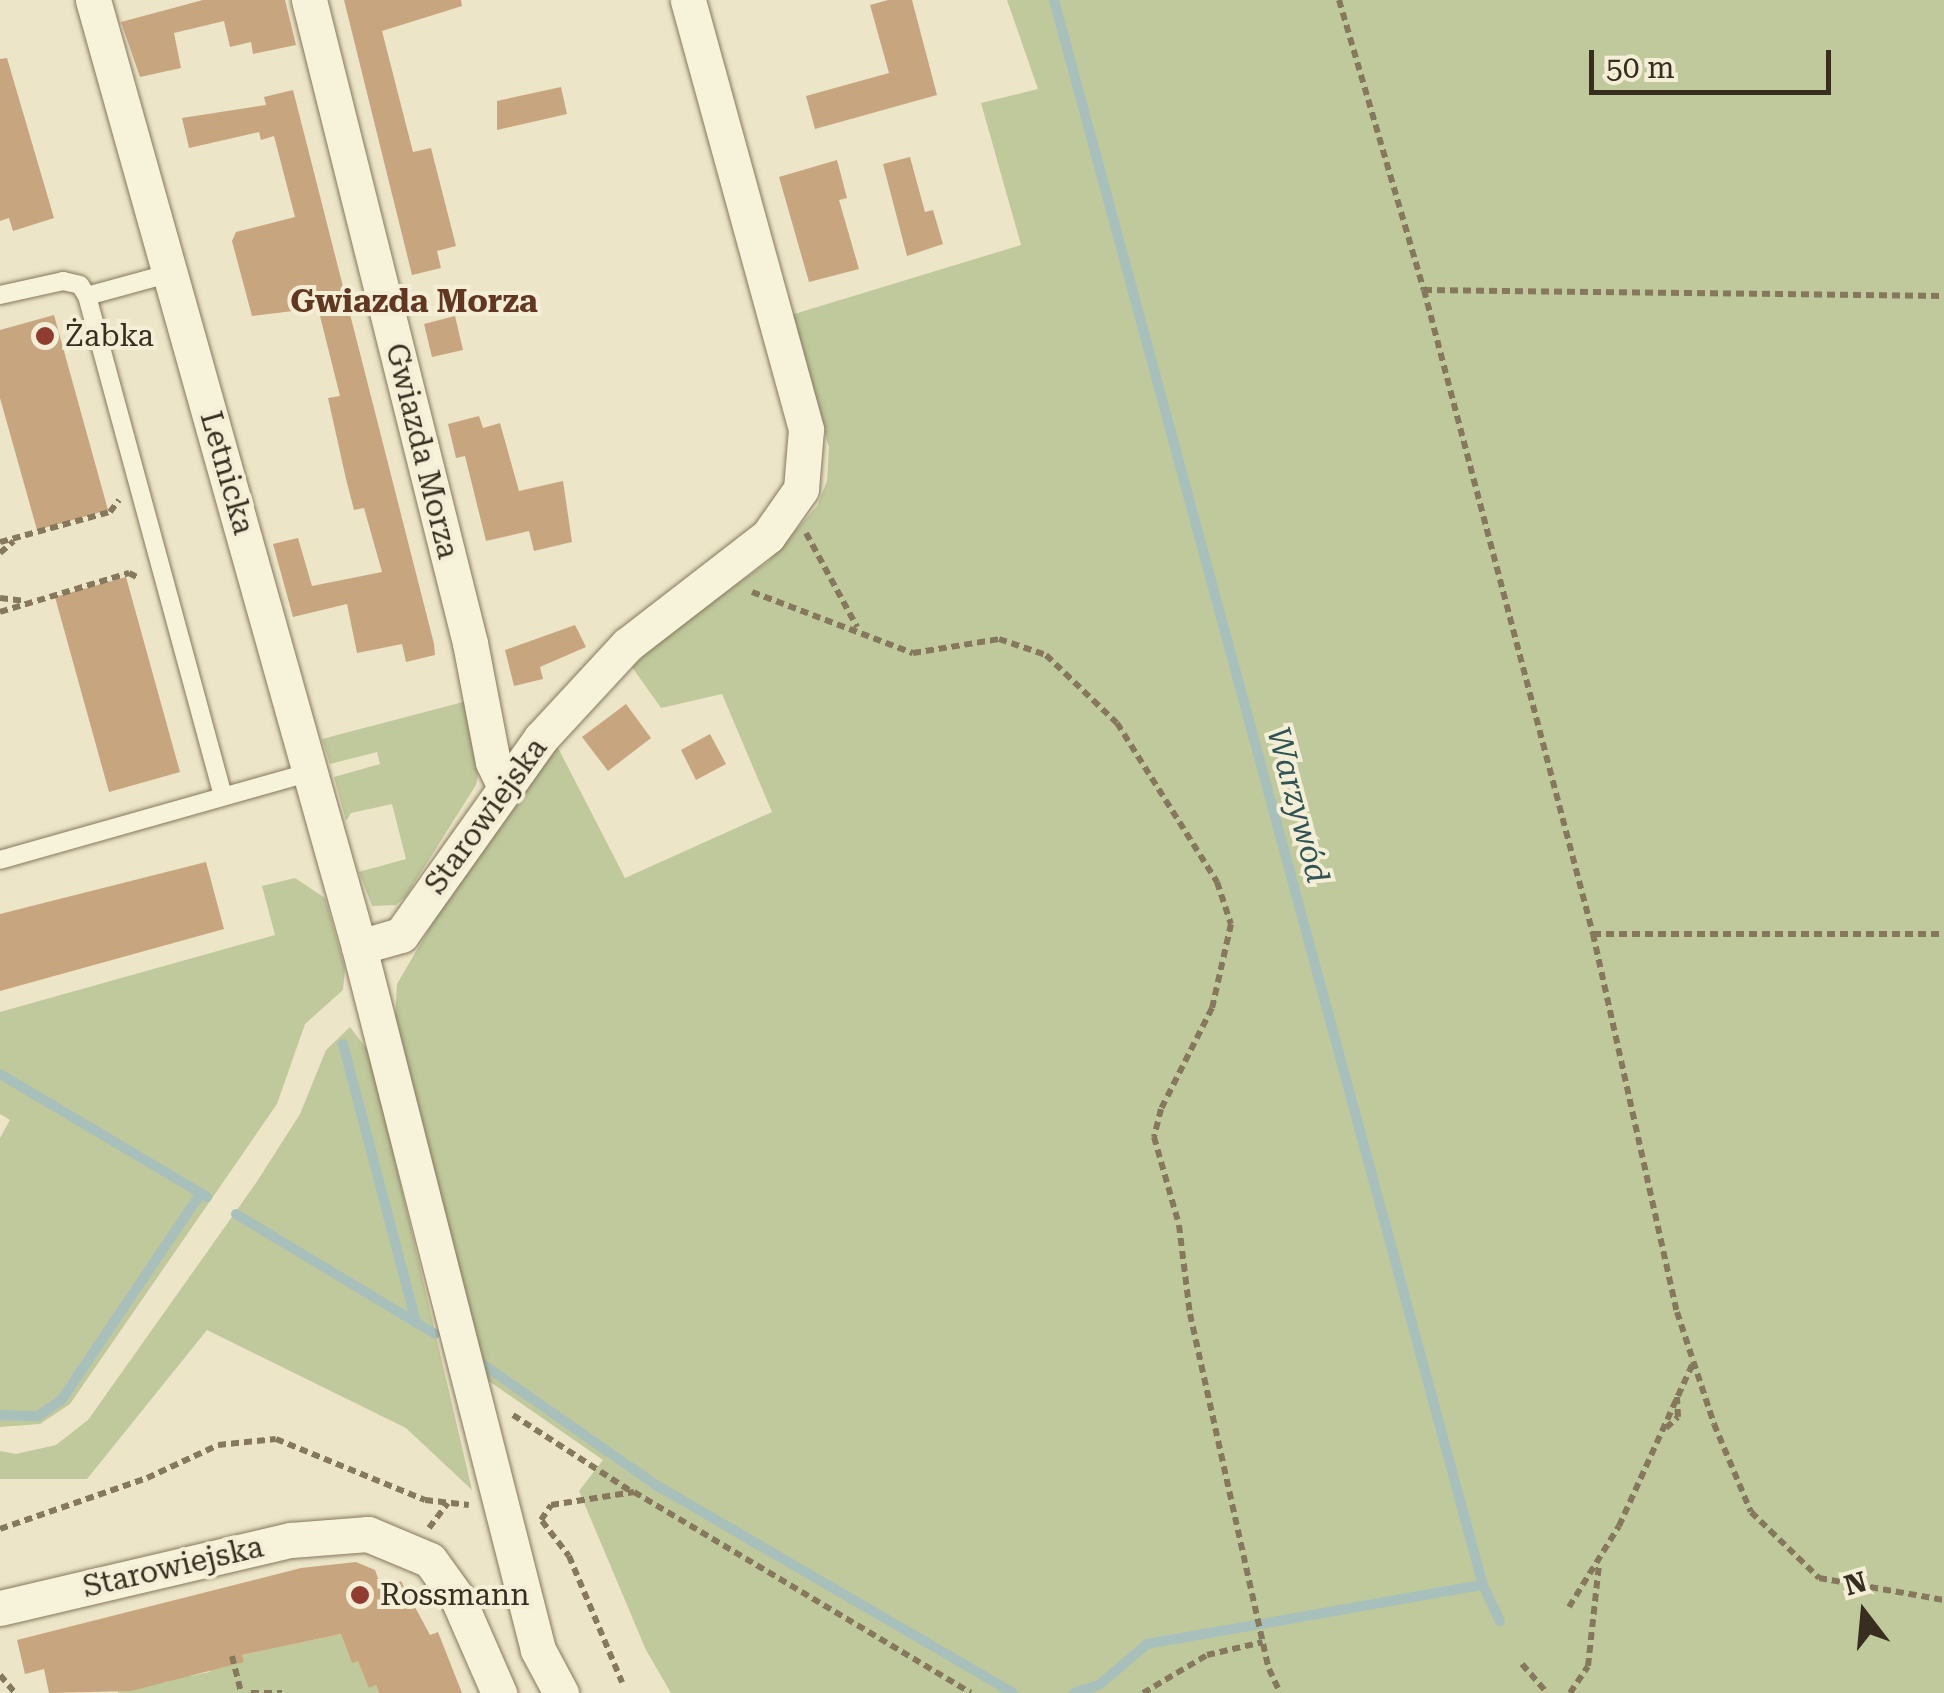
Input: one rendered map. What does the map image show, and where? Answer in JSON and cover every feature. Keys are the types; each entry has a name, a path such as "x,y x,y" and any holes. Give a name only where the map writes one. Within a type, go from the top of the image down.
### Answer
{"street":[{"name":"Letnicka","path":"93,0 358,947"},
{"name":"Gwiazda Morza","path":"309,0 470,643 494,762 504,785"},
{"name":"Starowiejska","path":"358,947 401,935 504,785 627,645 768,536 794,504 807,459 806,429 688,0"},
{"path":"358,947 538,1650 561,1693"},
{"name":"Starowiejska","path":"0,1608 291,1540 368,1534 430,1560 458,1599 498,1693"}],"lane":[{"path":"86,296 171,273"},
{"path":"0,294 63,281 80,286 86,296 224,796"},
{"path":"0,860 310,772"}],"path":[{"path":"1339,0 1424,290 1594,934 1693,1362 1751,1512 1806,1565 1820,1578 1944,1600"},
{"path":"1424,290 1944,296"},
{"path":"0,542 110,512 122,496 140,491"},
{"path":"794,504 856,627"},
{"path":"0,553 16,538"},
{"path":"0,612 129,573 148,584 164,579"},
{"path":"700,586 755,592 856,627 913,653 999,639 1046,655 1117,723 1217,882 1231,924 1212,1008 1160,1109 1154,1137 1179,1225 1190,1314 1263,1640 1280,1693"},
{"path":"0,598 27,602"},
{"path":"1594,934 1944,934"},
{"path":"1569,1608 1600,1559 1661,1432 1678,1417 1678,1397 1693,1362"},
{"path":"468,1386 634,1492 972,1693"},
{"path":"0,1529 147,1478 218,1444 276,1439 426,1500 463,1506 499,1500 542,1520 569,1556 622,1682"},
{"path":"542,1520 551,1505 634,1492"},
{"path":"1570,1693 1588,1666 1600,1559"},
{"path":"1143,1693 1207,1655 1263,1640"},
{"path":"232,1656 241,1693"},
{"path":"1522,1664 1548,1693"},
{"path":"0,1675 16,1693"},
{"path":"251,1693 282,1693"}],"green space":[{"path":"1007,0 1944,0 1944,1693 671,1693 646,1650 579,1491 603,1460 483,1377 395,1020 397,984 485,833 555,742 625,878 772,812 722,694 661,708 632,667 663,637 768,562 817,506 827,481 829,447 791,315 1021,245 981,103 1038,89"},
{"path":"467,701 480,767 476,785 406,896 396,905 372,906 359,872 406,859 392,804 351,813 346,821 334,777 380,764 377,752 330,764 322,739"},
{"path":"295,878 325,898 345,968 343,990 305,1024 277,1104 70,1404 40,1424 0,1427 0,1138 10,1120 0,1114 0,1012 275,935 262,886"},
{"path":"350,1027 370,1053 472,1490 406,1428 207,1330 87,1479 0,1479 0,1451 16,1454 56,1445 88,1420 256,1183 300,1114 326,1050"},
{"path":"341,1634 352,1662 362,1659 369,1687 376,1685 379,1693 118,1693 117,1687 131,1691 161,1674 165,1683 186,1669 190,1676 209,1672 222,1660 225,1668 224,1658 239,1654 244,1663 242,1655"}],"building":[{"path":"203,0 285,0 296,45 253,54 251,42 230,47 224,21 174,33 181,68 140,77 121,22"},
{"path":"344,0 461,0 462,6 382,31 413,152 431,148 456,246 437,251 441,268 412,275"},
{"path":"912,0 937,95 815,129 806,96 889,73 870,5"},
{"path":"7,58 54,218 13,231 9,218 0,221 0,59"},
{"path":"561,87 567,114 497,130 497,101"},
{"path":"293,90 434,644 435,655 406,662 402,644 357,653 347,604 293,617 273,544 298,538 312,586 382,572 364,508 354,510 346,479 328,398 340,396 318,308 252,316 232,241 236,232 295,217 274,136 261,140 259,132 189,148 182,118 266,105 264,97"},
{"path":"910,157 925,212 933,210 943,244 907,256 883,164"},
{"path":"837,160 847,198 839,200 859,269 809,282 779,177"},
{"path":"54,315 108,510 37,530 0,398 0,330"},
{"path":"455,316 463,350 432,357 424,324"},
{"path":"479,416 483,428 500,423 519,491 563,481 572,542 534,551 529,531 486,541 465,456 456,458 448,424"},
{"path":"126,577 180,772 109,792 55,597"},
{"path":"575,625 586,647 540,667 543,679 514,686 505,650"},
{"path":"626,704 651,738 608,771 582,737"},
{"path":"710,734 726,764 696,780 681,750"},
{"path":"206,862 224,929 0,991 0,914"},
{"path":"356,1562 375,1570 382,1589 401,1581 430,1635 438,1632 462,1693 379,1693 376,1685 369,1688 358,1661 352,1663 341,1634 242,1655 244,1662 131,1691 49,1693 44,1669 25,1674 17,1640 301,1568"}],"waterway":[{"name":"Warzywód","path":"1054,0 1483,1585 1500,1621"},
{"path":"343,1044 416,1323"},
{"path":"0,1074 207,1197"},
{"path":"0,1415 38,1416 62,1399 201,1193"},
{"path":"236,1214 435,1334"},
{"path":"481,1363 656,1485 1013,1693"},
{"path":"1074,1693 1099,1685 1147,1644 1483,1585"}],"place":[{"name":"Żabka","path":"45,336"},
{"name":"Rossmann","path":"360,1595"}],"district":[{"name":"Gwiazda Morza","path":"414,301"}]}
